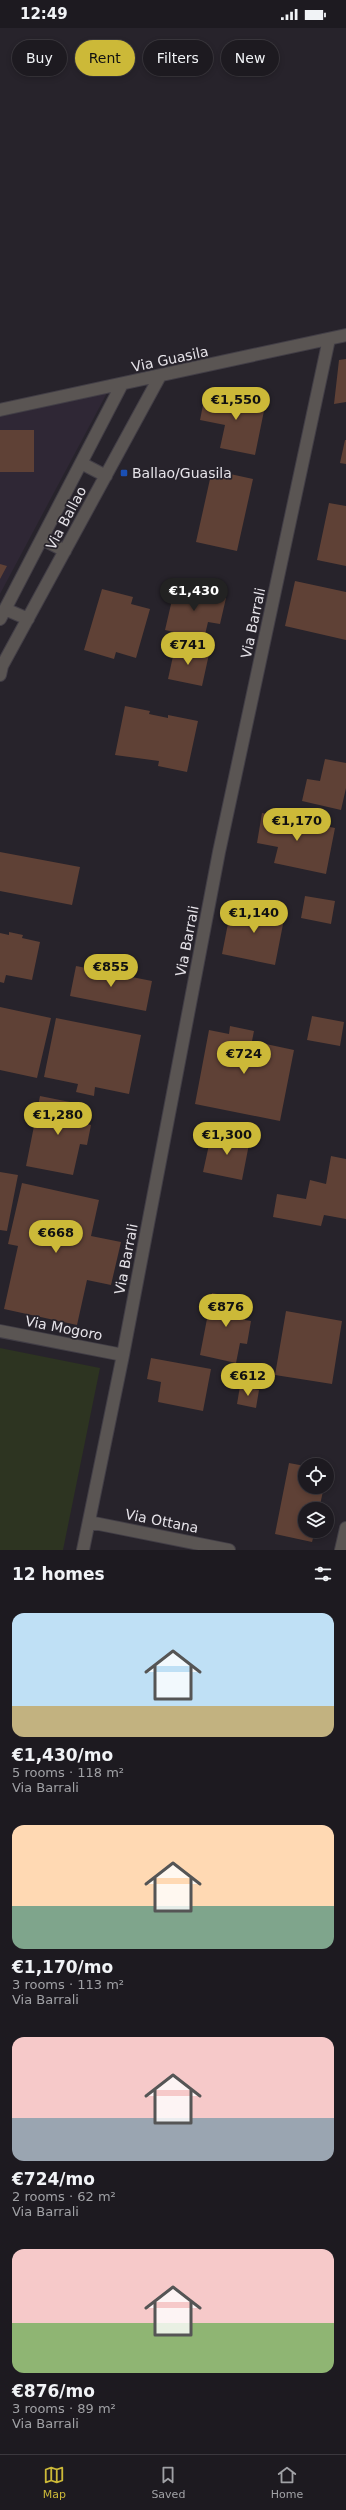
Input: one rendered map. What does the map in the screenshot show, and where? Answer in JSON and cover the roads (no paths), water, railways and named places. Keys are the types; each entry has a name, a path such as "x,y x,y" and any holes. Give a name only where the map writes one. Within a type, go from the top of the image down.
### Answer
{"street":[{"name":"Via Guasila","path":"0,410 346,335"},
{"name":"Via Barrali","path":"83,1550 123,1355 219,852 329,339"},
{"name":"Via Ballao","path":"1,669 160,376"},
{"path":"28,619 3,614 122,384"},
{"path":"81,463 106,476"},
{"path":"42,539 65,551"},
{"name":"Via Mogoro","path":"0,1331 123,1355"},
{"name":"Via Ottana","path":"88,1522 229,1550"},
{"path":"342,1550 346,1528"}],"place":[{"name":"Ballao/Guasila","path":"124,473"}]}
